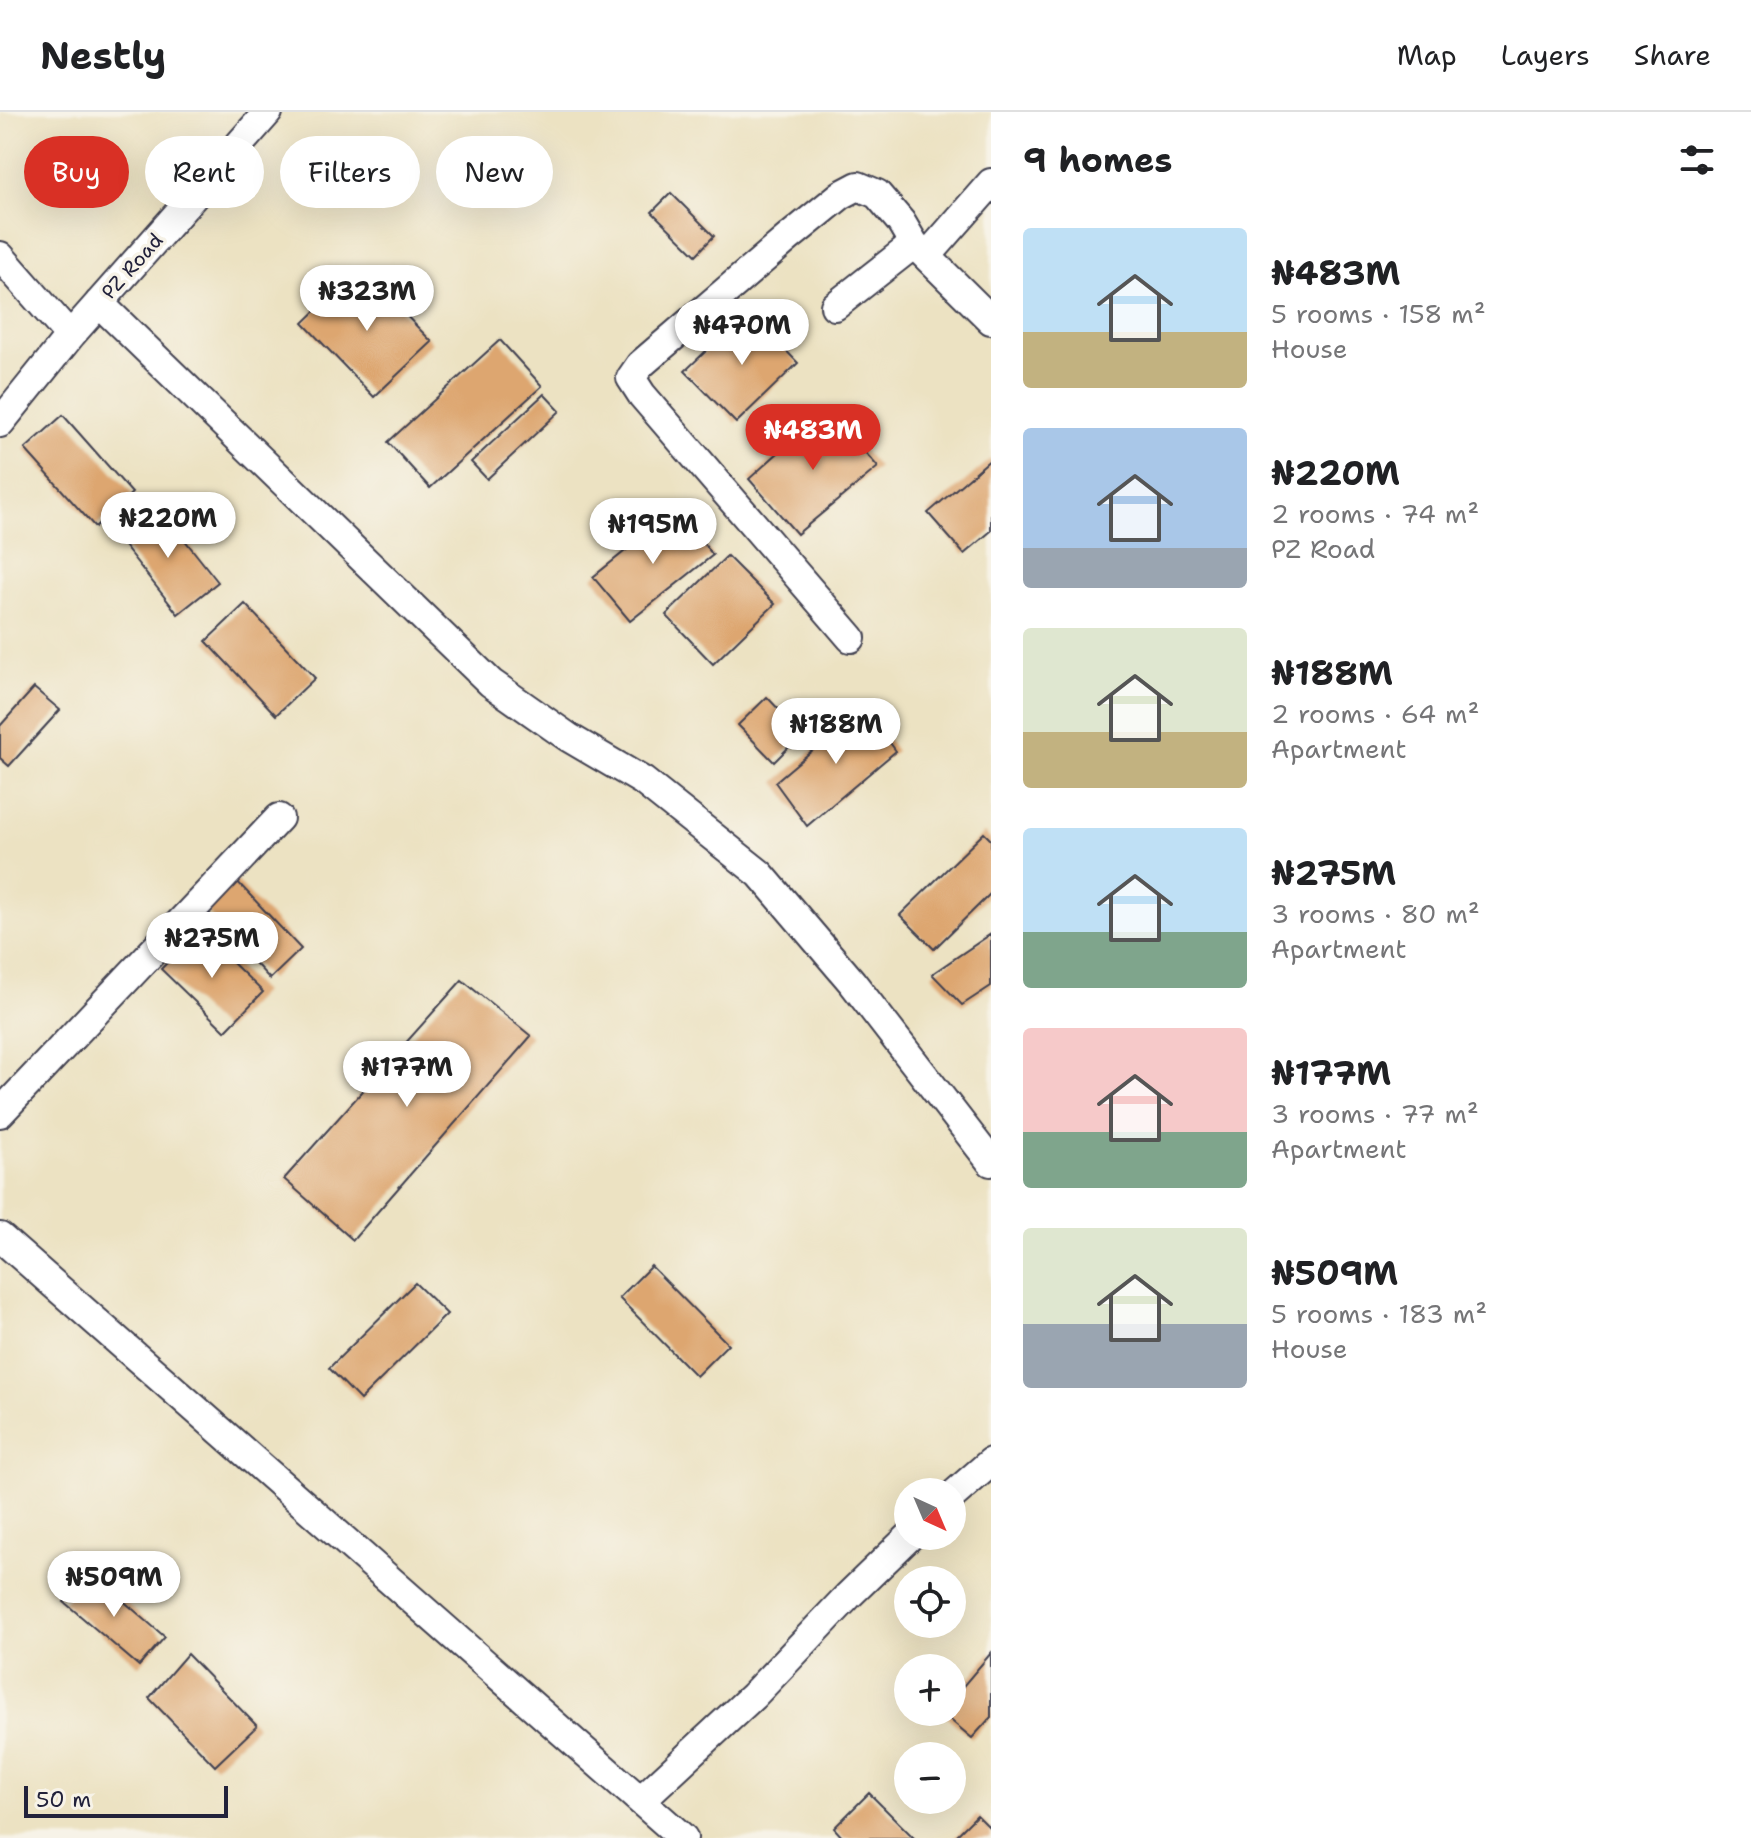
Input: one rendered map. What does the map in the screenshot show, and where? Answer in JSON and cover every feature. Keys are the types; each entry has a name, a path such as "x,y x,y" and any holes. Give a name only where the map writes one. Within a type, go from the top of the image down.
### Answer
{"street":[{"name":"PZ Road","path":"0,423 70,336 268,112"},
{"path":"835,306 921,250 991,183"},
{"path":"851,638 642,395 631,378 640,365 851,188 864,187 877,194 921,250 991,320"},
{"path":"0,256 70,336"},
{"path":"99,303 491,683 568,737 643,781 760,874 852,982 991,1162"},
{"path":"0,1113 279,818"},
{"path":"0,1237 683,1838"},
{"path":"966,1484 991,1462"},
{"path":"641,1800 753,1696 896,1550"}],"building":[{"path":"671,193 714,236 696,255 652,212"},
{"path":"360,268 432,342 374,397 303,323"},
{"path":"748,311 798,363 736,423 685,371"},
{"path":"500,340 542,386 430,488 388,442"},
{"path":"544,394 560,411 487,479 471,462"},
{"path":"827,409 878,467 797,534 749,479"},
{"path":"63,415 132,493 95,527 25,449"},
{"path":"991,459 991,531 964,554 928,513"},
{"path":"157,505 218,582 178,614 117,537"},
{"path":"676,510 713,555 630,621 593,577"},
{"path":"727,556 775,604 713,664 666,615"},
{"path":"245,604 315,678 276,715 206,641"},
{"path":"34,688 60,710 9,766 0,758 0,726"},
{"path":"767,697 802,734 774,762 738,725"},
{"path":"864,707 896,751 807,826 775,782"},
{"path":"984,833 991,840 991,893 934,949 900,915"},
{"path":"233,877 301,949 270,979 202,906"},
{"path":"199,930 263,992 225,1031 161,969"},
{"path":"991,934 991,986 962,1005 932,974"},
{"path":"462,980 531,1036 353,1240 284,1179"},
{"path":"651,1266 728,1344 696,1376 619,1298"},
{"path":"415,1283 447,1314 360,1400 329,1368"},
{"path":"90,1572 165,1637 139,1666 64,1602"},
{"path":"991,1653 991,1717 972,1738 958,1726 966,1726 966,1682"},
{"path":"187,1654 257,1726 215,1766 149,1698"},
{"path":"869,1793 914,1838 843,1838 834,1828"},
{"path":"977,1815 991,1829 991,1838 954,1838"}]}
